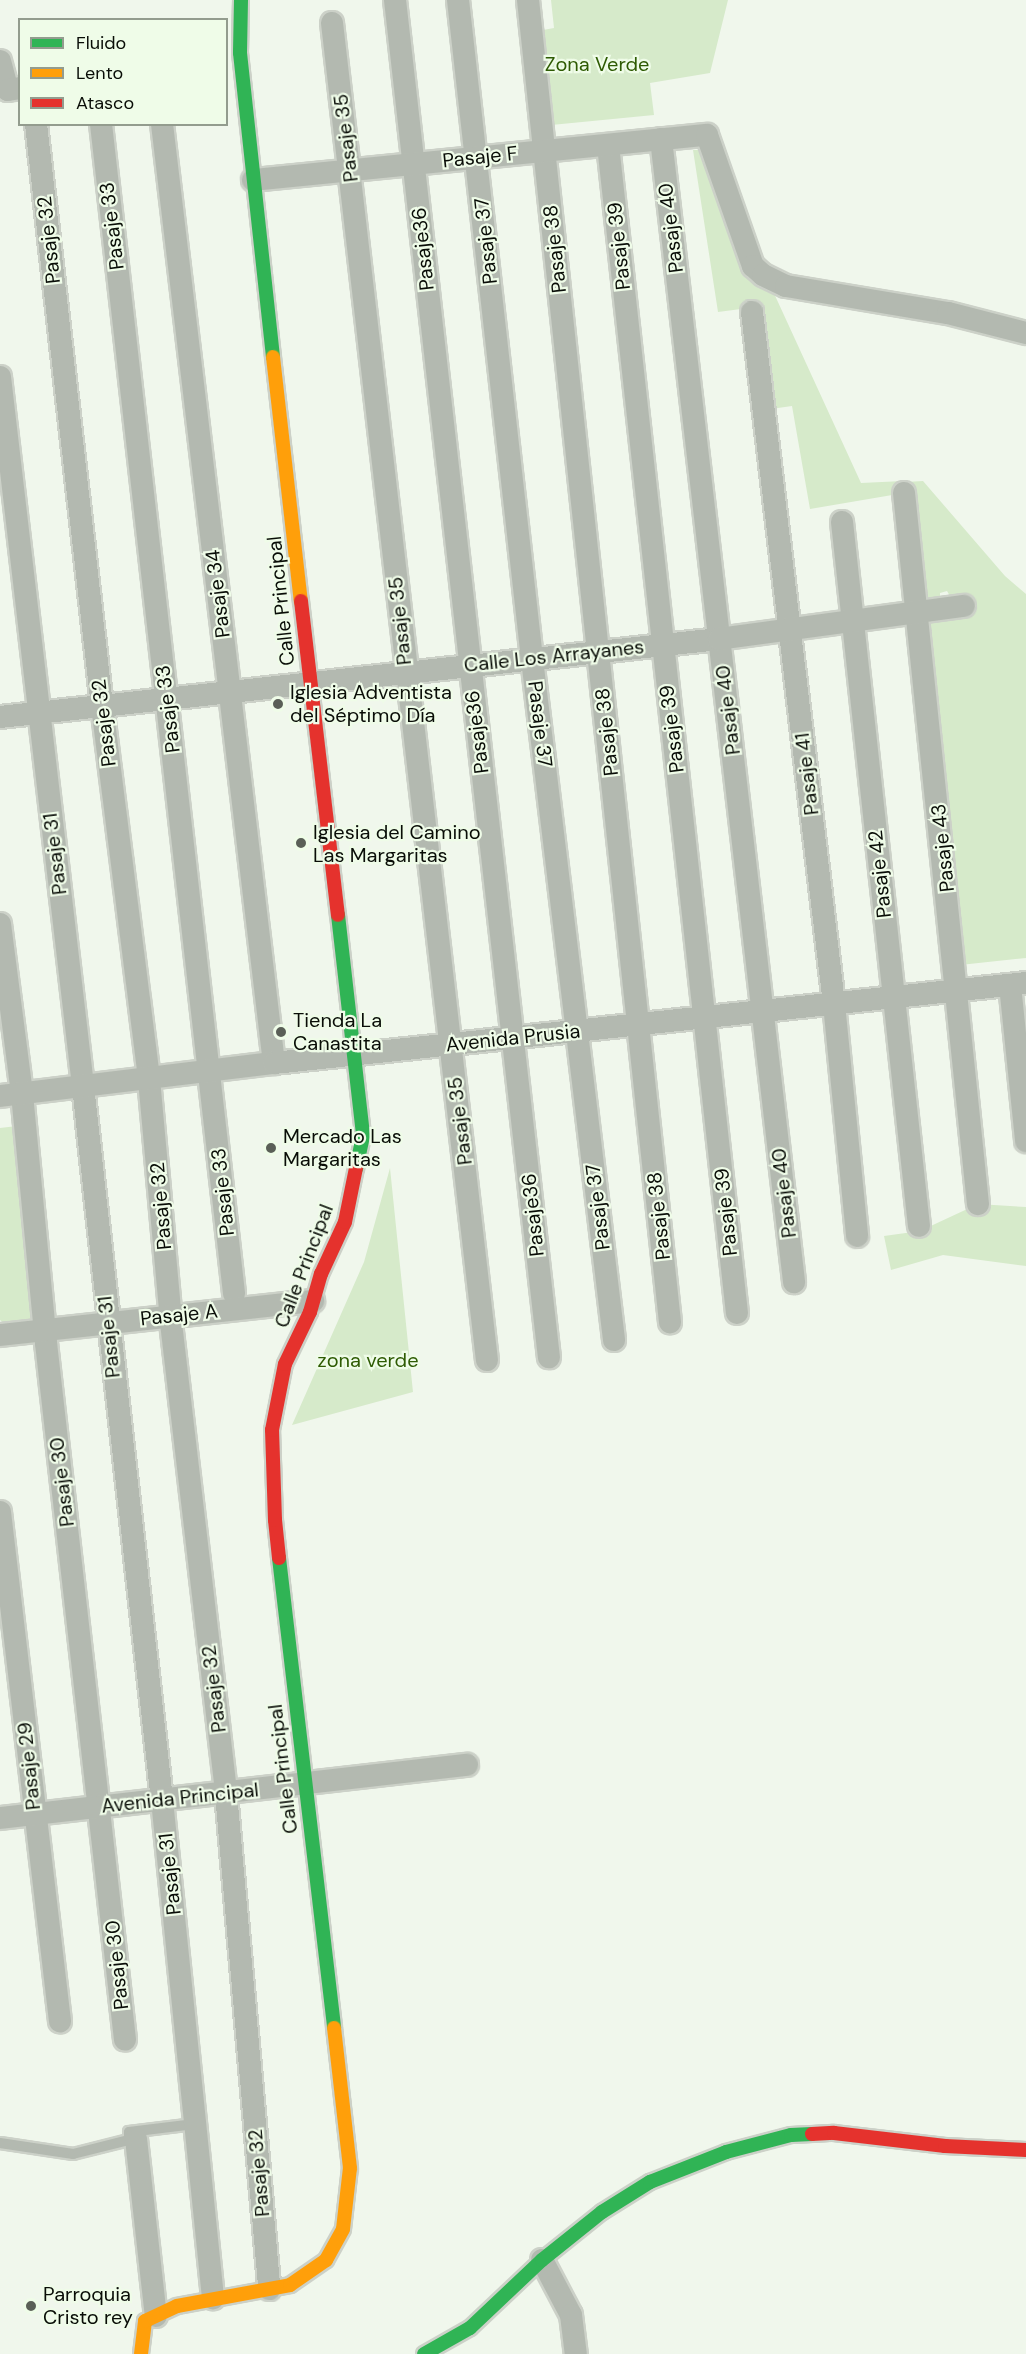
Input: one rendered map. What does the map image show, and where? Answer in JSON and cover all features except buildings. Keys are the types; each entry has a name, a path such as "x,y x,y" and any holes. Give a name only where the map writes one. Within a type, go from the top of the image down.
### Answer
{"street":[{"name":"Calle Principal","path":"156,2316 177,2306 290,2285 326,2260 344,2229 350,2168 275,1520 272,1430 285,1364 313,1301 321,1274 345,1222 363,1136 253,180 233,54 241,0"},
{"name":"Pasaje36","path":"395,0 549,1357"},
{"name":"Pasaje 37","path":"458,0 532,659 614,1340"},
{"name":"Pasaje 38","path":"528,0 670,1322"},
{"name":"Pasaje 35","path":"332,23 487,1360"},
{"path":"0,61 8,90 18,88"},
{"name":"Pasaje 32","path":"36,126 102,706 149,1079 171,1316 226,1793 269,2289"},
{"name":"Pasaje 33","path":"101,126 234,1293"},
{"name":"Pasaje 34","path":"162,126 274,1064"},
{"name":"Pasaje F","path":"253,180 707,135 753,266 763,275 786,286 948,313 1026,333"},
{"name":"Pasaje 40","path":"661,139 794,1282"},
{"name":"Pasaje 39","path":"608,145 737,1313"},
{"name":"Pasaje 41","path":"752,312 834,1004 857,1236"},
{"name":"Pasaje 31","path":"0,377 83,1086 107,1323 162,1800 213,2298"},
{"name":"Pasaje 43","path":"903,493 958,990 978,1204"},
{"name":"Pasaje 42","path":"842,522 919,1226"},
{"name":"Calle Los Arrayanes","path":"0,717 230,693 469,664 719,639 964,606"},
{"name":"Pasaje 30","path":"0,924 11,1095 45,1329 125,2040"},
{"path":"1018,984 1026,1141"},
{"name":"Avenida Prusia","path":"11,1095 352,1055 1018,984"},
{"name":"Pasaje A","path":"0,1335 313,1301"},
{"name":"Pasaje 29","path":"0,1512 60,2021"},
{"name":"Avenida Principal","path":"0,1818 467,1765"},
{"path":"424,2354 470,2328 542,2260 602,2212 650,2182 726,2152 783,2137 843,2133 945,2146 1026,2150"},
{"path":"136,2139 156,2316 145,2321 141,2354"},
{"path":"542,2260 571,2315 576,2354"}],"lane":[{"path":"0,2143 73,2154 129,2140 129,2132 195,2124"}],"green space":[{"name":"Zona Verde","path":"551,0 728,0 710,73 650,83 654,115 541,126 532,32 554,28"},
{"path":"693,150 703,150 772,289 861,483 903,481 904,493 810,509 792,406 756,411 741,309 718,312"},
{"path":"923,481 1005,576 1026,594 1026,958 960,965 923,628 951,598 947,591 940,593 940,601 918,605 905,482"},
{"path":"25,1125 45,1329 11,1330 0,1320 0,1128"},
{"name":"zona verde","path":"390,1168 413,1392 292,1425 364,1262"},
{"path":"978,1204 1026,1207 1026,1266 943,1255 891,1270 884,1236 920,1231"}],"traffic: fast":[{"path":"241,0 240,53 273,357"},
{"path":"338,915 363,1136 356,1168"},
{"path":"279,1558 334,2028"},
{"path":"424,2354 470,2328 542,2260 602,2212 650,2182 726,2152 791,2135 812,2134"}],"traffic: slow":[{"path":"273,357 301,601"},
{"path":"141,2354 145,2321 177,2306 290,2285 326,2260 343,2229 350,2168 334,2028"}],"traffic: jam":[{"path":"301,601 338,915"},
{"path":"279,1558 275,1520 272,1430 285,1364 310,1312 321,1274 345,1222 356,1168"},
{"path":"812,2134 834,2133 945,2146 1026,2150"}],"place":[{"name":"Iglesia Adventista del Séptimo Día","path":"278,704"},
{"name":"Iglesia del Camino Las Margaritas","path":"301,843"},
{"name":"Tienda La Canastita","path":"281,1032"},
{"name":"Mercado Las Margaritas","path":"271,1148"},
{"name":"Parroquia Cristo rey","path":"31,2306"}]}
